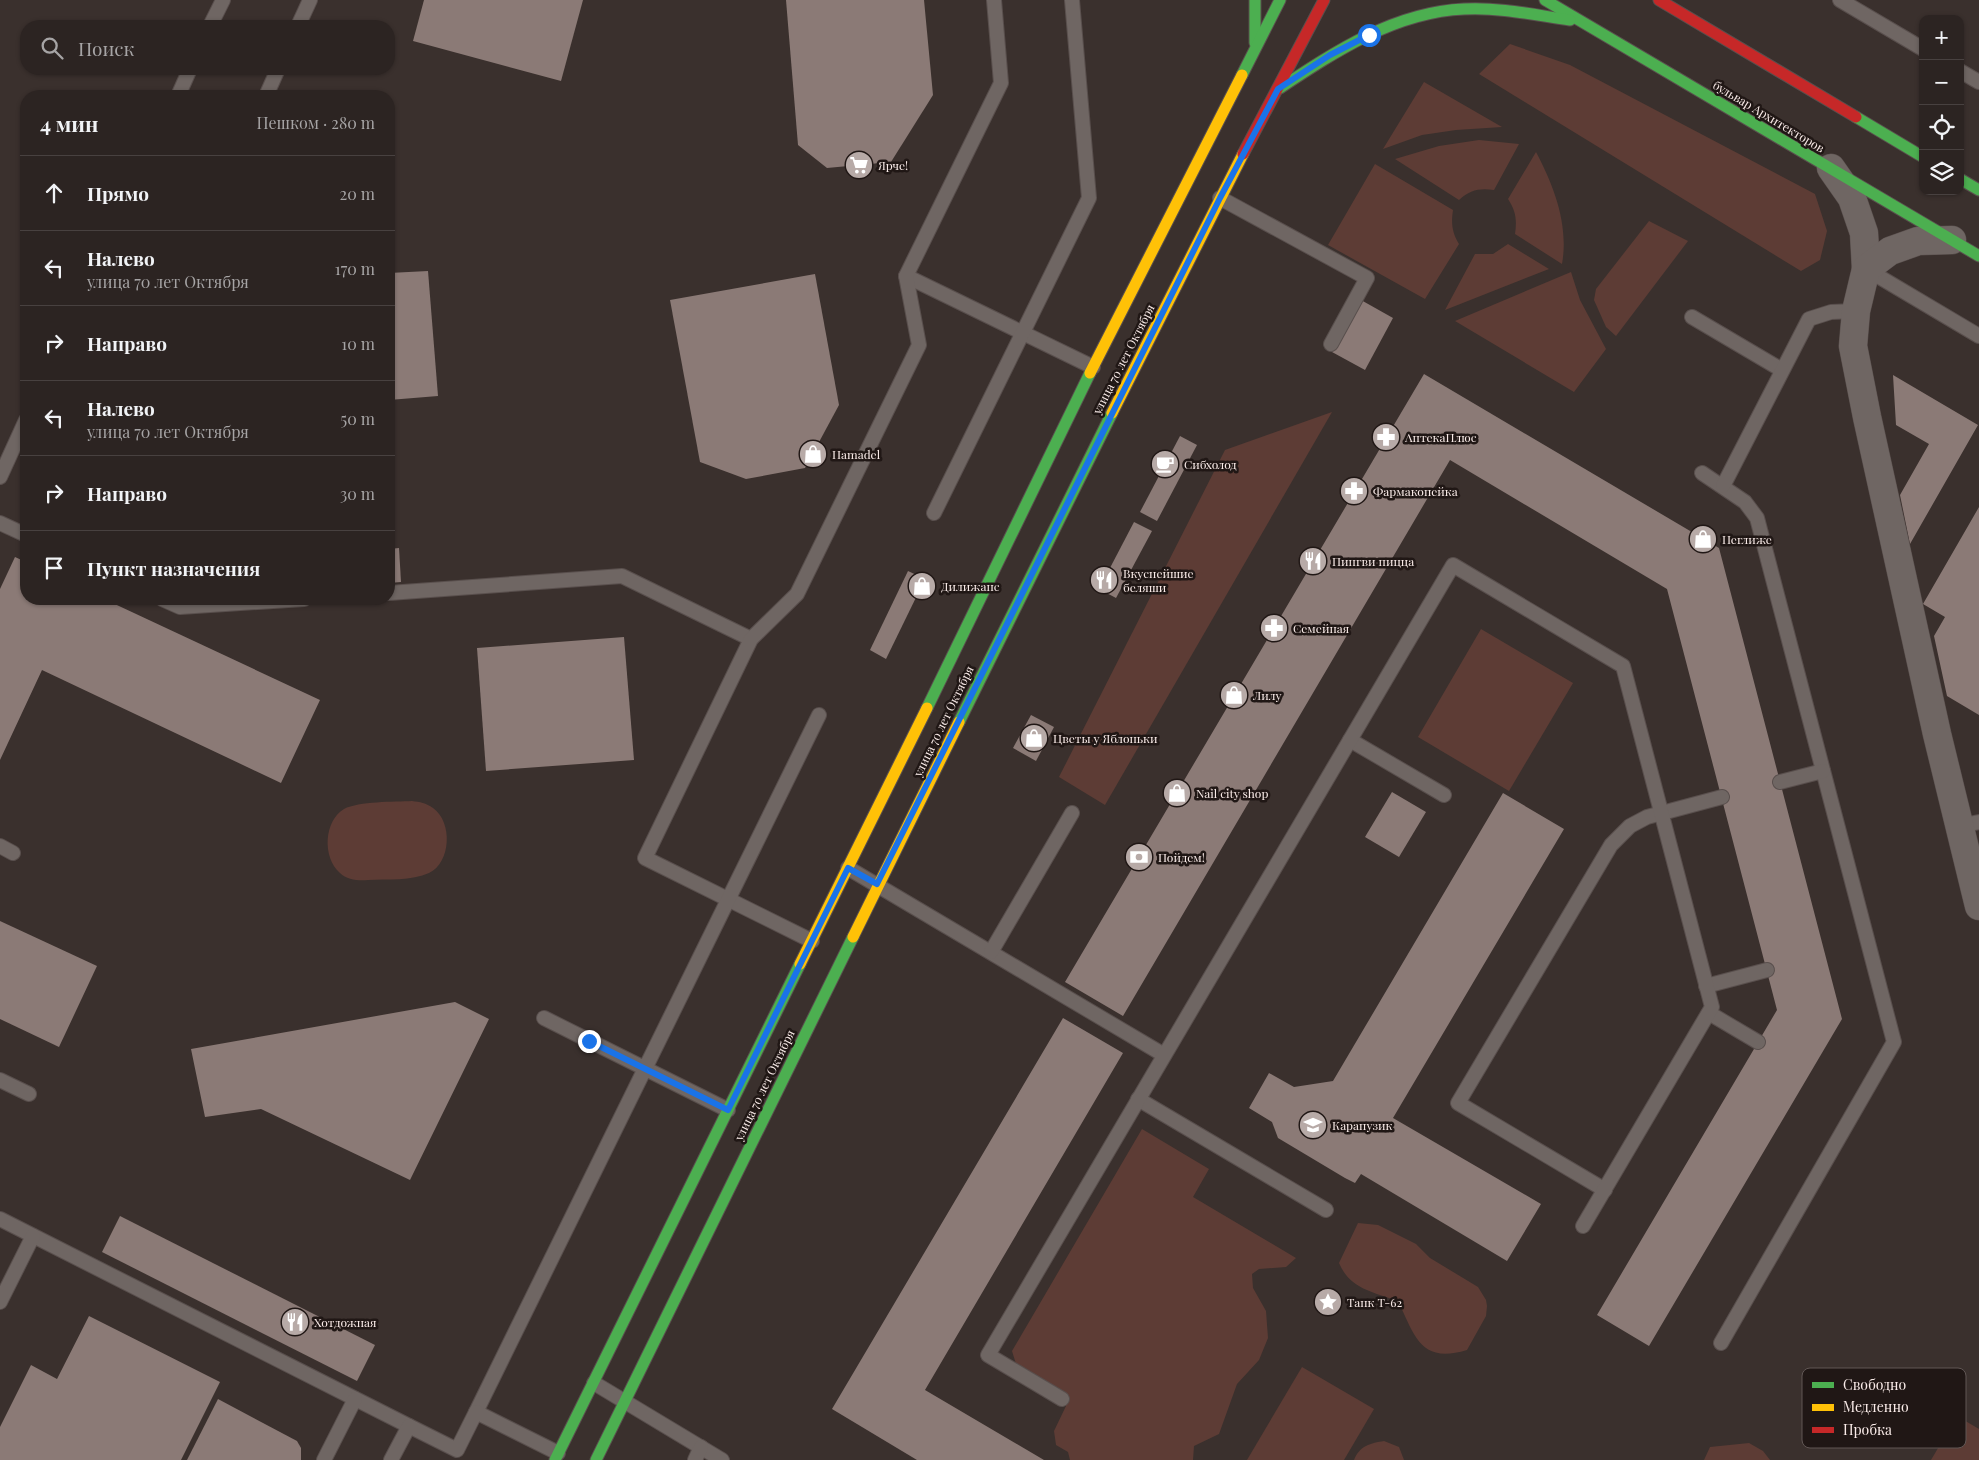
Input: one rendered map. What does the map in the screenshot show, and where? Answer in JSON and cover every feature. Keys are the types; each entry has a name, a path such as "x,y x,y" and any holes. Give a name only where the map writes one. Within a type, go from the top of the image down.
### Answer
{"main road":[{"path":"1255,0 1255,48"},
{"name":"улица 70 лет Октября","path":"556,1457 1002,556 1093,367 1280,0"},
{"name":"улица 70 лет Октября","path":"596,1460 877,884 1220,198 1324,0"},
{"name":"бульвар Архитекторов","path":"1545,0 1979,256"},
{"path":"1659,0 1919,154"},
{"path":"1278,89 1330,55 1369,35 1406,21 1433,14 1462,10 1499,10 1583,22"},
{"path":"1964,181 1979,190"}],"street":[{"path":"1831,168 1852,198 1864,233 1865,273 1856,311 1853,346 1937,734 1969,824 1979,906"},
{"path":"1865,273 1890,251 1918,241 1952,240"}],"lane":[{"path":"213,20 223,0"},
{"path":"301,20 310,0"},
{"path":"812,941 645,858 751,640 797,594 919,346 906,276 1001,83 994,0"},
{"path":"934,513 1089,198 1072,0"},
{"path":"1840,0 1919,47"},
{"path":"1964,73 1979,82"},
{"path":"181,90 187,75"},
{"path":"269,90 275,75"},
{"path":"1220,198 1367,278 1331,344"},
{"path":"1865,273 1979,336"},
{"path":"906,276 1093,367"},
{"path":"1723,486 1809,319 1831,312 1856,311"},
{"path":"1692,317 1782,370"},
{"path":"0,476 20,433"},
{"path":"1702,473 1745,502 1757,518 1894,1042 1721,1343"},
{"path":"0,523 20,532"},
{"path":"1062,1399 988,1355 1453,565 1623,666 1712,1008 1583,1226"},
{"path":"395,593 622,576 751,640"},
{"path":"176,605 180,607 211,605"},
{"path":"0,1219 408,1426 454,1455 819,715"},
{"path":"1350,740 1444,795"},
{"path":"1780,782 1823,771"},
{"path":"1605,1190 1458,1104 1611,845 1630,826 1646,817 1722,797"},
{"path":"991,952 1072,813"},
{"path":"848,868 1164,1055"},
{"path":"1706,986 1767,970"},
{"path":"1709,1013 1758,1042"},
{"path":"544,1018 728,1110"},
{"path":"0,1080 29,1094"},
{"path":"1138,1099 1326,1210"},
{"path":"0,1302 33,1236"},
{"path":"594,1383 722,1460"},
{"path":"324,1460 354,1398"},
{"path":"476,1412 556,1457"},
{"path":"391,1460 408,1426"},
{"path":"694,1460 701,1447"}],"shaded area":[{"path":"1510,44 1570,65 1815,194 1827,231 1820,260 1801,271 1479,74"},
{"path":"1424,82 1502,127 1456,130 1422,135 1383,149"},
{"path":"1479,140 1519,144 1494,190 1475,190 1459,200 1395,159 1439,146"},
{"path":"1536,152 1549,178 1562,220 1564,249 1562,264 1515,234 1515,216 1508,199"},
{"path":"1375,164 1453,210 1453,228 1459,244 1425,299 1328,245"},
{"path":"1649,221 1688,241 1616,336 1606,327 1594,300 1596,289"},
{"path":"1508,244 1549,269 1445,310 1475,254 1493,254"},
{"path":"1571,272 1580,300 1606,349 1574,392 1455,321"},
{"path":"1332,412 1105,805 1059,777 1225,450"},
{"path":"1481,629 1573,683 1509,791 1418,737"},
{"path":"412,801 423,803 433,808 444,823 447,842 442,861 436,868 422,876 399,879 357,880 350,879 340,873 330,858 328,849 329,830 337,815 350,806 377,802"},
{"path":"1142,1129 1209,1169 1193,1197 1296,1258 1286,1267 1259,1269 1252,1274 1253,1288 1266,1311 1268,1338 1259,1360 1237,1384 1219,1434 1194,1446 1193,1460 1070,1460 1068,1452 1056,1445 1054,1431 1066,1406 1065,1392 1016,1364 1012,1351"},
{"path":"1358,1223 1378,1225 1416,1244 1430,1258 1478,1287 1486,1300 1486,1316 1467,1350 1439,1353 1429,1350 1415,1336 1398,1301 1371,1292 1349,1279 1339,1263"},
{"path":"1302,1367 1374,1409 1344,1460 1247,1460"},
{"path":"1966,1421 1979,1429 1979,1460 1931,1460 1938,1448 1966,1448"},
{"path":"1384,1441 1399,1447 1404,1460 1354,1460 1362,1448"},
{"path":"1749,1443 1763,1451 1770,1460 1704,1460 1710,1447"}],"building":[{"path":"424,0 583,0 561,81 413,41"},
{"path":"786,0 924,0 933,95 891,162 827,168 798,145"},
{"path":"428,271 438,396 395,400 395,273"},
{"path":"815,274 839,405 805,468 746,479 700,462 670,300"},
{"path":"1361,300 1393,318 1365,370 1332,352"},
{"path":"1424,374 1719,548 1842,1019 1649,1346 1597,1315 1777,1010 1667,589 1450,460 1123,1016 1065,982"},
{"path":"1893,375 1978,425 1910,544 1900,495 1929,444 1896,425"},
{"path":"1180,436 1197,445 1157,521 1140,512"},
{"path":"1979,507 1979,715 1947,696 1934,636 1945,617 1923,604"},
{"path":"1134,522 1152,531 1116,598 1099,589"},
{"path":"395,548 399,548 401,582 395,582"},
{"path":"15,557 20,559 20,605 117,605 320,700 281,783 42,670 0,760 0,589"},
{"path":"908,571 925,579 886,659 870,650"},
{"path":"624,637 634,760 486,771 477,648"},
{"name":"Цветы у Яблоньки","path":"1031,715 1054,727 1036,761 1013,748"},
{"path":"1392,792 1426,812 1399,857 1365,837"},
{"path":"1503,793 1564,829 1393,1118 1541,1204 1507,1261 1361,1174 1355,1183 1345,1178 1278,1138 1272,1122 1249,1108 1269,1073 1294,1087 1333,1081"},
{"path":"0,921 97,966 59,1047 0,1019"},
{"path":"455,1002 489,1019 410,1180 261,1109 205,1117 191,1049"},
{"path":"1063,1018 1123,1053 925,1390 1044,1460 917,1460 832,1409"},
{"path":"120,1216 375,1345 357,1381 102,1252"},
{"path":"89,1316 220,1382 181,1460 0,1460 0,1427 31,1365 57,1379"},
{"path":"218,1399 297,1441 301,1448 301,1460 187,1460"}],"traffic: fast":[{"path":"1255,0 1255,43"},
{"path":"1242,75 1280,0"},
{"path":"1545,0 1979,256"},
{"path":"1280,88 1323,60 1367,36 1414,17 1464,9 1490,9 1570,20"},
{"path":"1856,117 1919,155"},
{"path":"1964,181 1979,190"},
{"path":"927,708 1090,373"},
{"path":"959,722 1112,413"},
{"path":"596,1460 853,937"},
{"path":"555,1460 800,964"}],"traffic: slow":[{"path":"1090,373 1242,75"},
{"path":"1112,413 1243,154"},
{"path":"800,964 927,708"},
{"path":"853,937 959,722"}],"traffic: jam":[{"path":"1243,154 1324,0"},
{"path":"1659,0 1856,117"}],"place":[{"name":"Ярче!","path":"859,165"},
{"name":"АптекаПлюс","path":"1386,437"},
{"name":"Hamadel","path":"813,454"},
{"name":"Сибхолод","path":"1165,464"},
{"name":"Фармакопейка","path":"1354,491"},
{"name":"Неглиже","path":"1703,539"},
{"name":"Пингви пицца","path":"1313,561"},
{"name":"Вкуснейшие беляши","path":"1104,580"},
{"name":"Дилижанс","path":"922,586"},
{"name":"Семейная","path":"1274,628"},
{"name":"Лилу","path":"1234,695"},
{"name":"Цветы у Яблоньки","path":"1034,738"},
{"name":"Nail city shop","path":"1177,793"},
{"name":"Пойдем!","path":"1139,857"},
{"name":"Карапузик","path":"1313,1125"},
{"name":"Танк Т-62","path":"1328,1302"},
{"name":"Хотдожная","path":"295,1322"}],"route":[{"path":"589,1041 728,1110 848,868 877,884 1220,198 1278,89 1330,55 1369,35"}]}
